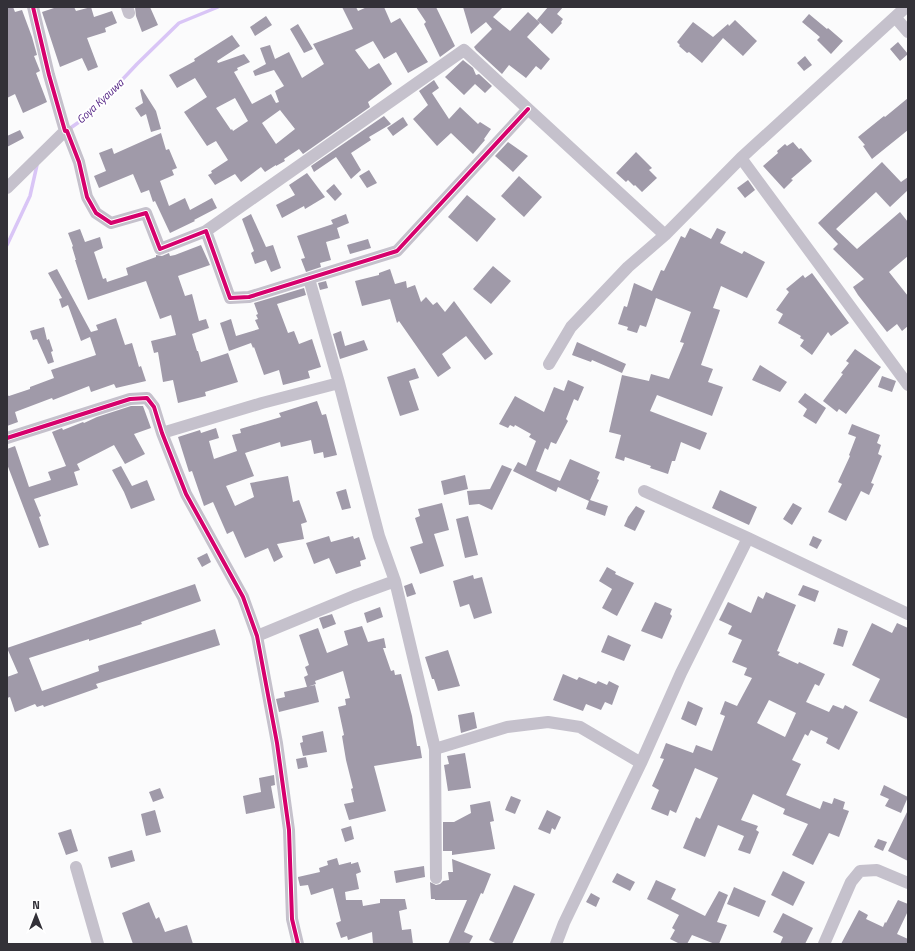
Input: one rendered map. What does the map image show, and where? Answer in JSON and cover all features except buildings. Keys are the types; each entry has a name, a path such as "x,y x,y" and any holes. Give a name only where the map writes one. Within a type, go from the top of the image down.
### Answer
{"street":[{"path":"33,7 49,75 66,131 79,162 87,197 96,213 111,223 146,213 160,249 206,231 464,50 665,235"},
{"path":"549,364 571,327 628,267 665,235 741,158 906,7"},
{"path":"895,17 908,32"},
{"path":"206,231 230,298 248,297 397,251 528,109"},
{"path":"7,188 66,131"},
{"path":"741,158 907,382"},
{"path":"309,278 339,383 379,536 395,581 435,749 436,878"},
{"path":"162,433 262,403 339,383"},
{"path":"7,438 130,399 147,398 154,407 162,433 186,494 243,596 257,636 278,743 289,830 292,918 298,944"},
{"path":"644,491 748,538 908,614"},
{"path":"556,944 567,916 641,763 681,673 748,538"},
{"path":"257,636 354,596 395,581"},
{"path":"435,749 506,727 548,722 580,728 641,763"},
{"path":"76,867 98,944"},
{"path":"824,944 851,882 860,871 877,870 908,883"}],"waterway":[{"name":"Goya Kyauwa","path":"69,129 89,115 137,64 179,23 218,7"},
{"name":"Goya Kyauwa","path":"7,245 30,196 37,165"}],"cycle path":[{"path":"33,7 49,75 65,131 67,131 79,162 87,197 96,213 111,223 146,213 160,249 206,231 230,298 249,297 397,251 528,109"},
{"path":"7,438 130,399 147,398 154,407 162,433 186,494 243,597 257,636 277,743 289,830 292,919 298,944"}]}
